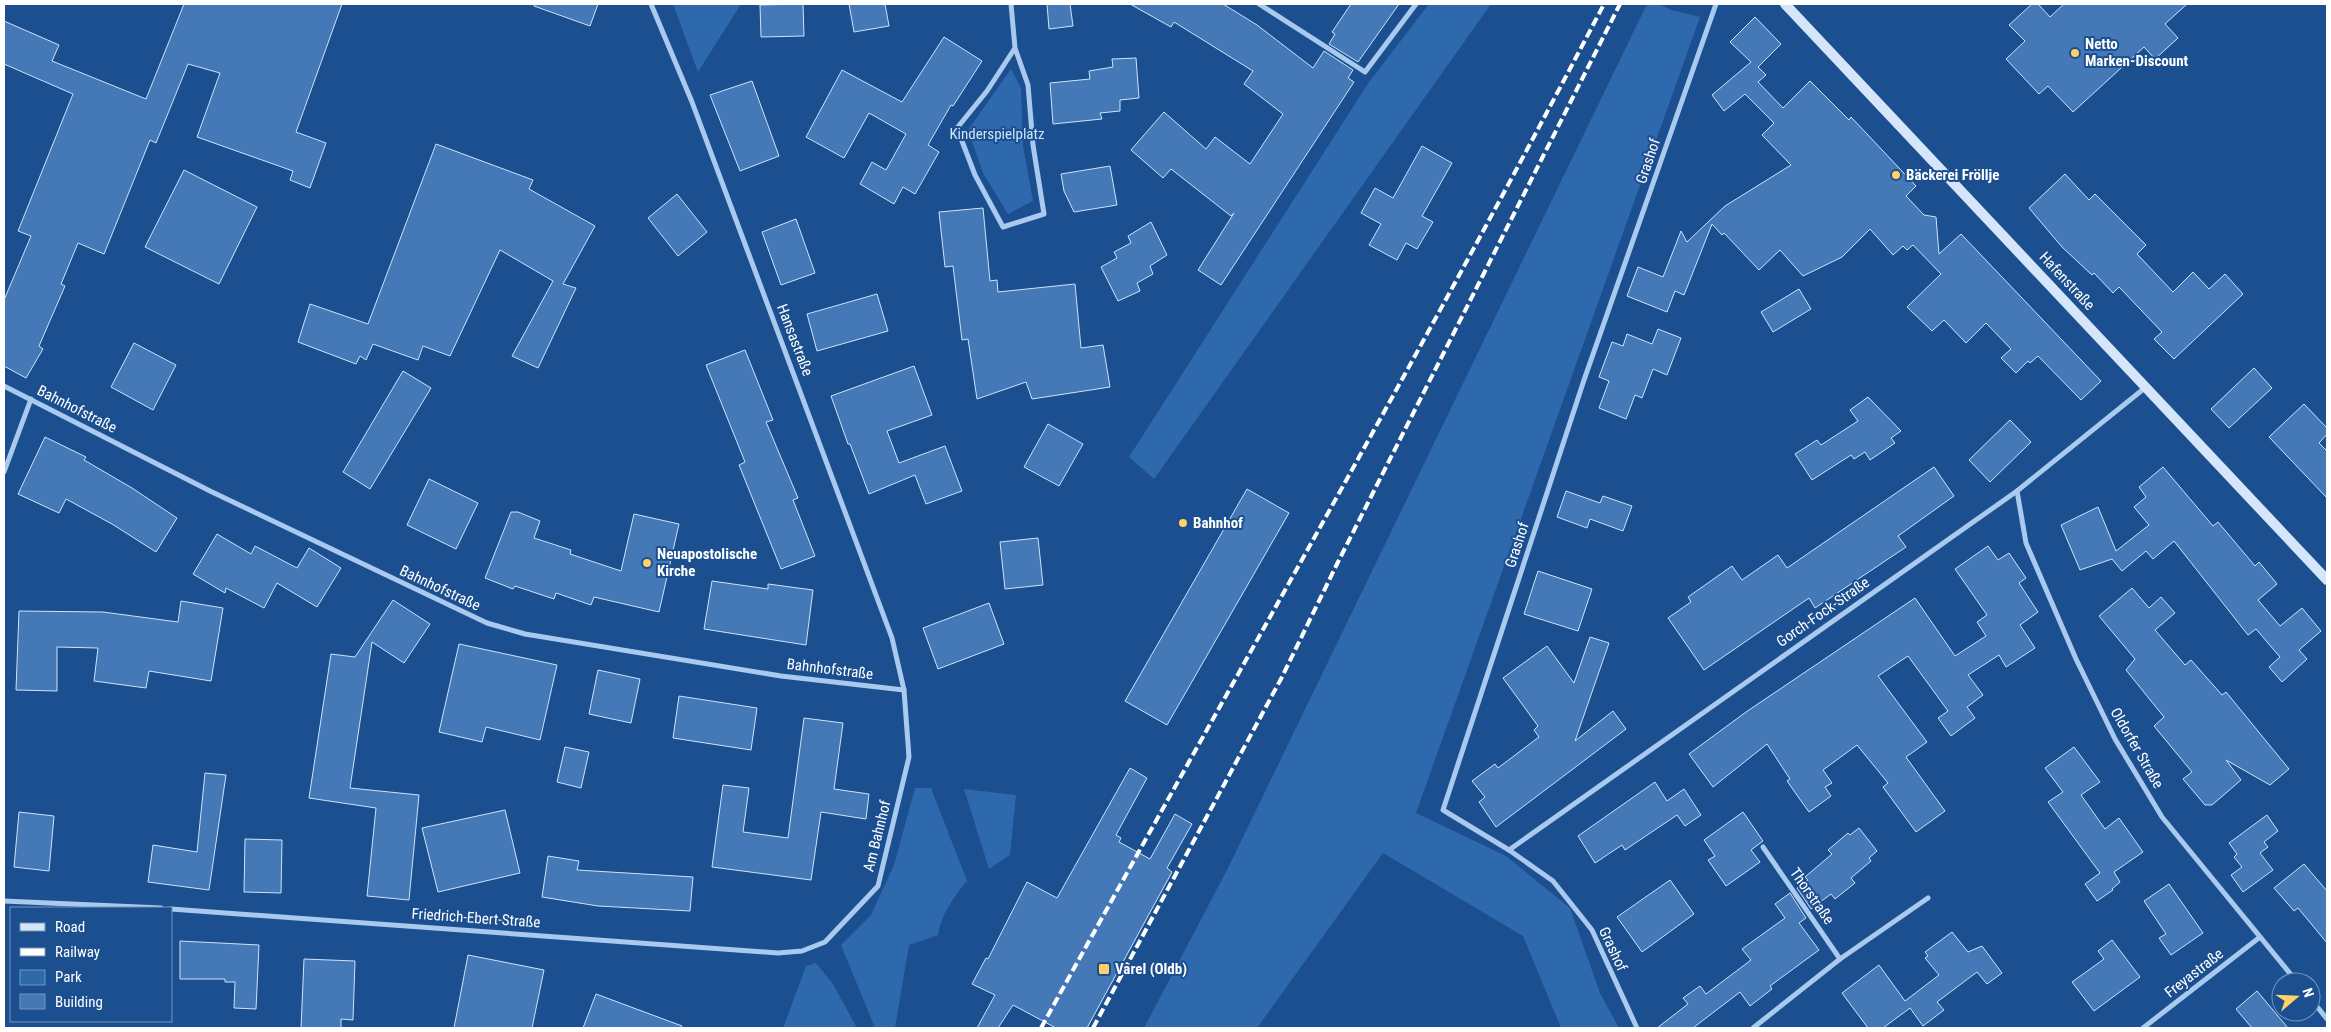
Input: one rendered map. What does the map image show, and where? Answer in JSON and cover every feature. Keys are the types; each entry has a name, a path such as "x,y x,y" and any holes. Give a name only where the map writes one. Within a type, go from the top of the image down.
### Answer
{"street":[{"name":"Hansastraße","path":"651,4 692,102 861,552 892,638 904,690"},
{"path":"1011,4 1014,48 1028,85 1033,145 1044,214 1003,227 974,175 958,128 987,91 1014,48"},
{"path":"1259,4 1365,72 1416,4"},
{"name":"Grashof","path":"1637,1028 1592,930 1553,881 1509,850 1443,810 1584,380 1716,4"},
{"name":"Hafenstraße","path":"1784,4 2327,580"},
{"name":"Bahnhofstraße","path":"4,386 210,491 487,623 525,634 781,676 904,690"},
{"name":"Gorch-Fock-Straße","path":"1509,850 2017,491 2146,386"},
{"path":"4,472 30,399"},
{"name":"Oldorfer Straße","path":"2017,491 2026,543 2076,659 2115,740 2162,816 2289,972"},
{"name":"Am Bahnhof","path":"778,953 802,952 826,942 878,886 909,757 904,690"},
{"name":"Thorstraße","path":"1763,848 1840,959"},
{"path":"1754,1028 1840,959 1928,898"},
{"path":"4,900 142,907"},
{"name":"Friedrich-Ebert-Straße","path":"172,909 778,953"},
{"name":"Freyastraße","path":"2143,1028 2260,937"}],"green space":[{"path":"673,4 741,4 698,72"},
{"path":"1429,4 1491,4 1154,479 1129,457 1369,82"},
{"path":"1647,4 1659,4 1671,10 1700,17 1416,813 1506,856 1570,908 1600,993 1619,1028 1561,1028 1523,936 1383,853 1257,1028 1144,1028 1228,868"},
{"name":"Kinderspielplatz","path":"1011,69 1021,88 1023,146 1033,201 1008,214 983,173 968,130"},
{"path":"915,788 931,788 967,881 949,906 942,920 938,935 909,945 895,1028 875,1028 841,945 871,915 894,865"},
{"path":"964,789 1016,795 1010,855 989,869"},
{"path":"816,963 833,984 857,1028 783,1028 806,966"}],"building":[{"path":"184,4 342,4 296,132 326,143 310,188 290,180 293,171 197,137 220,73 188,64 156,143 150,140 104,254 78,243 61,284 65,286 39,346 43,349 26,378 4,366 4,300 31,236 18,231 73,94 4,64 4,21 59,45 52,61 146,99"},
{"path":"534,4 598,4 590,26 534,6"},
{"path":"803,4 804,36 761,37 760,5"},
{"path":"849,4 885,4 889,26 854,32"},
{"path":"1047,4 1070,4 1073,26 1049,29"},
{"path":"1130,4 1223,4 1257,25 1313,68 1324,51 1353,70 1348,78 1354,82 1221,285 1198,270 1234,213 1231,216 1171,169 1163,178 1131,150 1164,112 1206,149 1215,137 1250,164 1283,114 1244,84 1253,71 1174,22 1171,27"},
{"path":"1351,4 1399,4 1358,62 1329,44 1335,34 1332,32"},
{"name":"Netto Marken-Discount","path":"2032,4 2038,4 2050,17 2064,4 2187,4 2165,24 2178,38 2155,59 2144,47 2073,112 2048,86 2039,94 2006,59 2025,41 2009,25"},
{"path":"1755,17 1781,44 1758,67 1766,75 1758,82 1783,108 1810,81 1849,120 1851,117 1916,186 1906,196 1924,215 1936,217 1939,254 1961,234 2101,381 2081,400 2038,356 2030,363 2028,361 2016,373 2001,358 2011,349 1986,323 1966,343 1944,320 1932,331 1907,307 1941,274 1913,245 1907,250 1903,246 1893,255 1870,229 1842,257 1803,276 1780,250 1759,270 1724,233 1722,235 1712,224 1684,295 1675,291 1667,312 1627,296 1638,267 1663,277 1681,231 1687,242 1725,206 1791,165 1762,135 1774,123 1745,94 1724,111 1712,95 1751,62 1730,42"},
{"path":"944,37 982,61 953,106 951,105 928,145 939,152 915,194 903,187 894,204 860,184 872,162 886,170 906,134 869,113 844,158 806,137 842,70 902,102"},
{"path":"1136,58 1139,98 1120,100 1120,111 1100,113 1102,119 1053,124 1050,83 1090,79 1089,71 1113,67 1112,59"},
{"path":"752,81 779,156 740,171 710,95"},
{"path":"436,144 533,180 529,189 595,226 563,284 576,288 538,368 512,356 553,281 500,250 450,356 423,346 418,360 373,344 366,360 360,356 356,364 298,342 310,304 368,324"},
{"path":"1422,146 1452,163 1422,216 1433,222 1417,249 1406,243 1397,260 1369,245 1381,224 1361,213 1375,188 1393,198"},
{"path":"1110,166 1117,205 1074,212 1064,191 1061,174"},
{"path":"184,170 257,207 219,284 145,247"},
{"path":"2065,174 2089,200 2095,194 2146,245 2137,254 2173,292 2193,272 2209,289 2225,274 2243,294 2174,359 2154,339 2162,332 2119,287 2113,293 2094,273 2092,275 2062,247 2029,208"},
{"path":"677,194 707,232 678,256 648,218"},
{"path":"983,208 990,281 997,280 998,292 1075,284 1081,348 1103,345 1110,387 1032,399 1026,382 977,399 968,339 962,340 953,266 945,267 939,212"},
{"path":"796,219 815,273 781,285 762,232"},
{"path":"1151,222 1167,255 1150,266 1153,274 1137,283 1140,291 1118,301 1101,267 1117,258 1114,252 1131,243 1128,236"},
{"path":"1799,289 1811,309 1773,332 1761,312"},
{"path":"877,294 888,331 817,351 807,314"},
{"path":"1658,329 1681,338 1667,375 1653,369 1642,398 1635,395 1626,419 1599,408 1609,381 1599,377 1612,342 1623,346 1627,334 1652,344"},
{"path":"134,343 176,365 153,410 111,387"},
{"path":"745,350 773,420 766,422 798,498 793,500 815,556 781,569 739,465 745,462 706,365"},
{"path":"914,366 932,415 887,431 899,463 945,446 962,491 926,504 915,475 869,494 850,444 848,444 831,396"},
{"path":"2254,368 2272,388 2229,428 2211,409"},
{"path":"403,371 431,388 370,489 343,472"},
{"path":"1868,397 1901,431 1891,438 1895,443 1870,460 1865,452 1854,459 1851,455 1812,480 1795,454 1817,440 1821,445 1858,421 1850,410"},
{"path":"2304,404 2327,428 2327,434 2319,443 2327,451 2327,498 2269,437"},
{"path":"2010,420 2031,442 1990,482 1969,460"},
{"path":"1048,424 1083,444 1059,486 1024,467"},
{"path":"45,437 86,457 84,460 132,488 177,518 156,552 112,524 66,499 59,513 18,494"},
{"path":"1934,467 1954,496 1898,536 1906,547 1815,608 1809,598 1704,670 1668,618 1691,602 1688,597 1732,566 1742,580 1778,555 1787,568"},
{"path":"2163,467 2213,526 2218,522 2255,566 2259,562 2277,584 2258,600 2280,626 2302,608 2321,631 2299,650 2307,659 2282,682 2269,667 2280,657 2256,629 2248,635 2174,541 2153,559 2146,551 2122,571 2112,559 2080,570 2061,525 2098,507 2116,551 2149,525 2134,507 2146,497 2139,487"},
{"path":"429,479 478,503 456,549 407,525"},
{"path":"1247,489 1289,513 1167,725 1125,701"},
{"path":"1566,491 1600,503 1603,496 1632,506 1623,531 1590,519 1587,528 1557,517"},
{"path":"511,512 518,512 540,521 534,538 571,550 570,554 621,571 634,514 679,524 659,612 594,597 591,605 556,593 554,599 515,586 513,589 485,578"},
{"path":"217,534 251,554 255,546 297,568 309,548 341,568 317,607 277,583 264,608 226,588 225,593 193,574"},
{"path":"1038,538 1043,585 1005,589 1000,542"},
{"path":"1988,546 1998,560 2009,553 2026,578 2019,583 2038,612 2020,625 2035,648 2006,667 1999,655 1968,675 1983,695 1967,707 1975,718 1951,736 1938,718 1948,711 1908,656 1878,676 1927,742 1906,757 1945,811 1916,832 1883,787 1888,783 1857,745 1823,770 1832,783 1825,787 1831,796 1809,812 1787,781 1790,779 1767,744 1713,787 1689,754 1746,712 1915,598 1955,656 1986,636 1977,622 1987,615 1955,569"},
{"path":"1538,571 1592,589 1578,631 1524,614"},
{"path":"712,581 768,589 768,584 813,590 806,645 704,629"},
{"path":"2132,588 2149,608 2161,597 2175,613 2155,630 2185,665 2191,660 2222,695 2226,692 2289,769 2270,785 2226,760 2241,780 2212,805 2205,805 2183,779 2192,772 2154,726 2164,717 2126,670 2135,659 2099,616"},
{"path":"393,600 430,624 404,663 372,642 350,788 419,795 409,900 367,896 376,808 309,798 331,654 355,657"},
{"path":"181,601 223,608 211,681 149,671 146,688 94,681 98,648 57,647 57,691 16,690 19,611 103,612 178,622"},
{"path":"989,603 1004,644 938,669 923,628"},
{"path":"1590,637 1609,643 1575,741 1613,711 1626,729 1496,827 1479,802 1485,797 1472,781 1495,764 1498,768 1539,737 1534,730 1538,726 1503,678 1547,646 1574,683"},
{"path":"459,644 557,665 540,740 486,727 482,742 439,732"},
{"path":"598,670 640,679 631,723 589,714"},
{"path":"679,696 757,708 751,750 673,738"},
{"path":"804,718 843,723 834,789 869,794 866,819 821,812 811,880 712,867 723,785 749,788 743,832 788,838"},
{"path":"565,747 589,752 581,788 557,782"},
{"path":"2074,747 2100,782 2081,795 2105,829 2119,818 2143,852 2114,872 2120,882 2113,890 2097,901 2085,884 2100,873 2048,802 2063,792 2045,768"},
{"path":"1130,768 1147,778 1116,835 1121,838 1119,842 1150,859 1175,814 1192,824 1167,868 1172,872 1087,1028 1056,1028 1013,1005 998,1028 977,1028 995,995 972,984 986,958 988,959 1027,882 1057,898"},
{"path":"205,773 226,775 209,890 148,882 153,845 197,852"},
{"path":"1655,782 1667,801 1684,789 1701,815 1685,826 1677,815 1625,850 1622,845 1595,863 1578,836"},
{"path":"505,810 520,873 438,892 422,828"},
{"path":"19,812 54,816 49,871 14,867"},
{"path":"1743,812 1763,841 1751,850 1760,862 1726,886 1708,860 1715,856 1704,840"},
{"path":"2267,815 2278,831 2264,842 2268,847 2260,853 2273,870 2243,892 2231,875 2242,867 2234,857 2237,854 2229,843"},
{"path":"1859,828 1877,851 1869,858 1871,861 1851,878 1855,883 1835,899 1831,894 1811,909 1797,888 1808,880 1805,877 1832,854 1828,850 1848,833 1850,835"},
{"path":"245,839 282,840 281,893 244,892"},
{"path":"548,856 579,861 577,870 693,877 690,911 598,906 542,897"},
{"path":"2304,864 2327,891 2327,943 2298,908 2294,911 2274,888"},
{"path":"1670,880 1694,914 1642,952 1617,917"},
{"path":"2169,884 2203,933 2171,955 2159,938 2166,934 2144,901"},
{"path":"1790,893 1806,918 1799,923 1819,950 1770,986 1772,989 1750,1006 1740,992 1693,1028 1657,1028 1688,1004 1683,998 1700,986 1706,994 1751,960 1742,949 1785,918 1775,904"},
{"path":"1952,932 1968,952 1982,946 2002,973 1987,984 1977,972 1937,1002 1944,1010 1923,1026 1910,1008 1883,1028 1868,1028 1842,993 1879,965 1905,1001 1939,975 1925,958 1928,956 1925,952"},
{"path":"2112,940 2140,977 2094,1011 2072,982 2104,959 2098,951"},
{"path":"180,941 259,945 256,1009 234,1008 235,982 225,982 225,979 180,979"},
{"path":"468,955 544,970 532,1028 454,1028"},
{"path":"304,959 355,961 353,1020 341,1019 341,1028 301,1028"},
{"path":"2257,991 2271,1008 2271,1022 2283,1022 2288,1028 2252,1028 2236,1009"},
{"path":"596,994 682,1026 681,1028 583,1028"}],"railway":[{"path":"1041,1028 1467,262 1604,4"},
{"path":"1093,1028 1282,677 1337,564 1620,4"}],"place":[{"name":"Netto Marken-Discount","path":"2075,53"},
{"name":"Bäckerei Fröllje","path":"1896,175"},
{"name":"Bahnhof","path":"1183,523"},
{"name":"Neuapostolische Kirche","path":"647,563"},
{"name":"Varel (Oldb)","path":"1104,969"}]}
